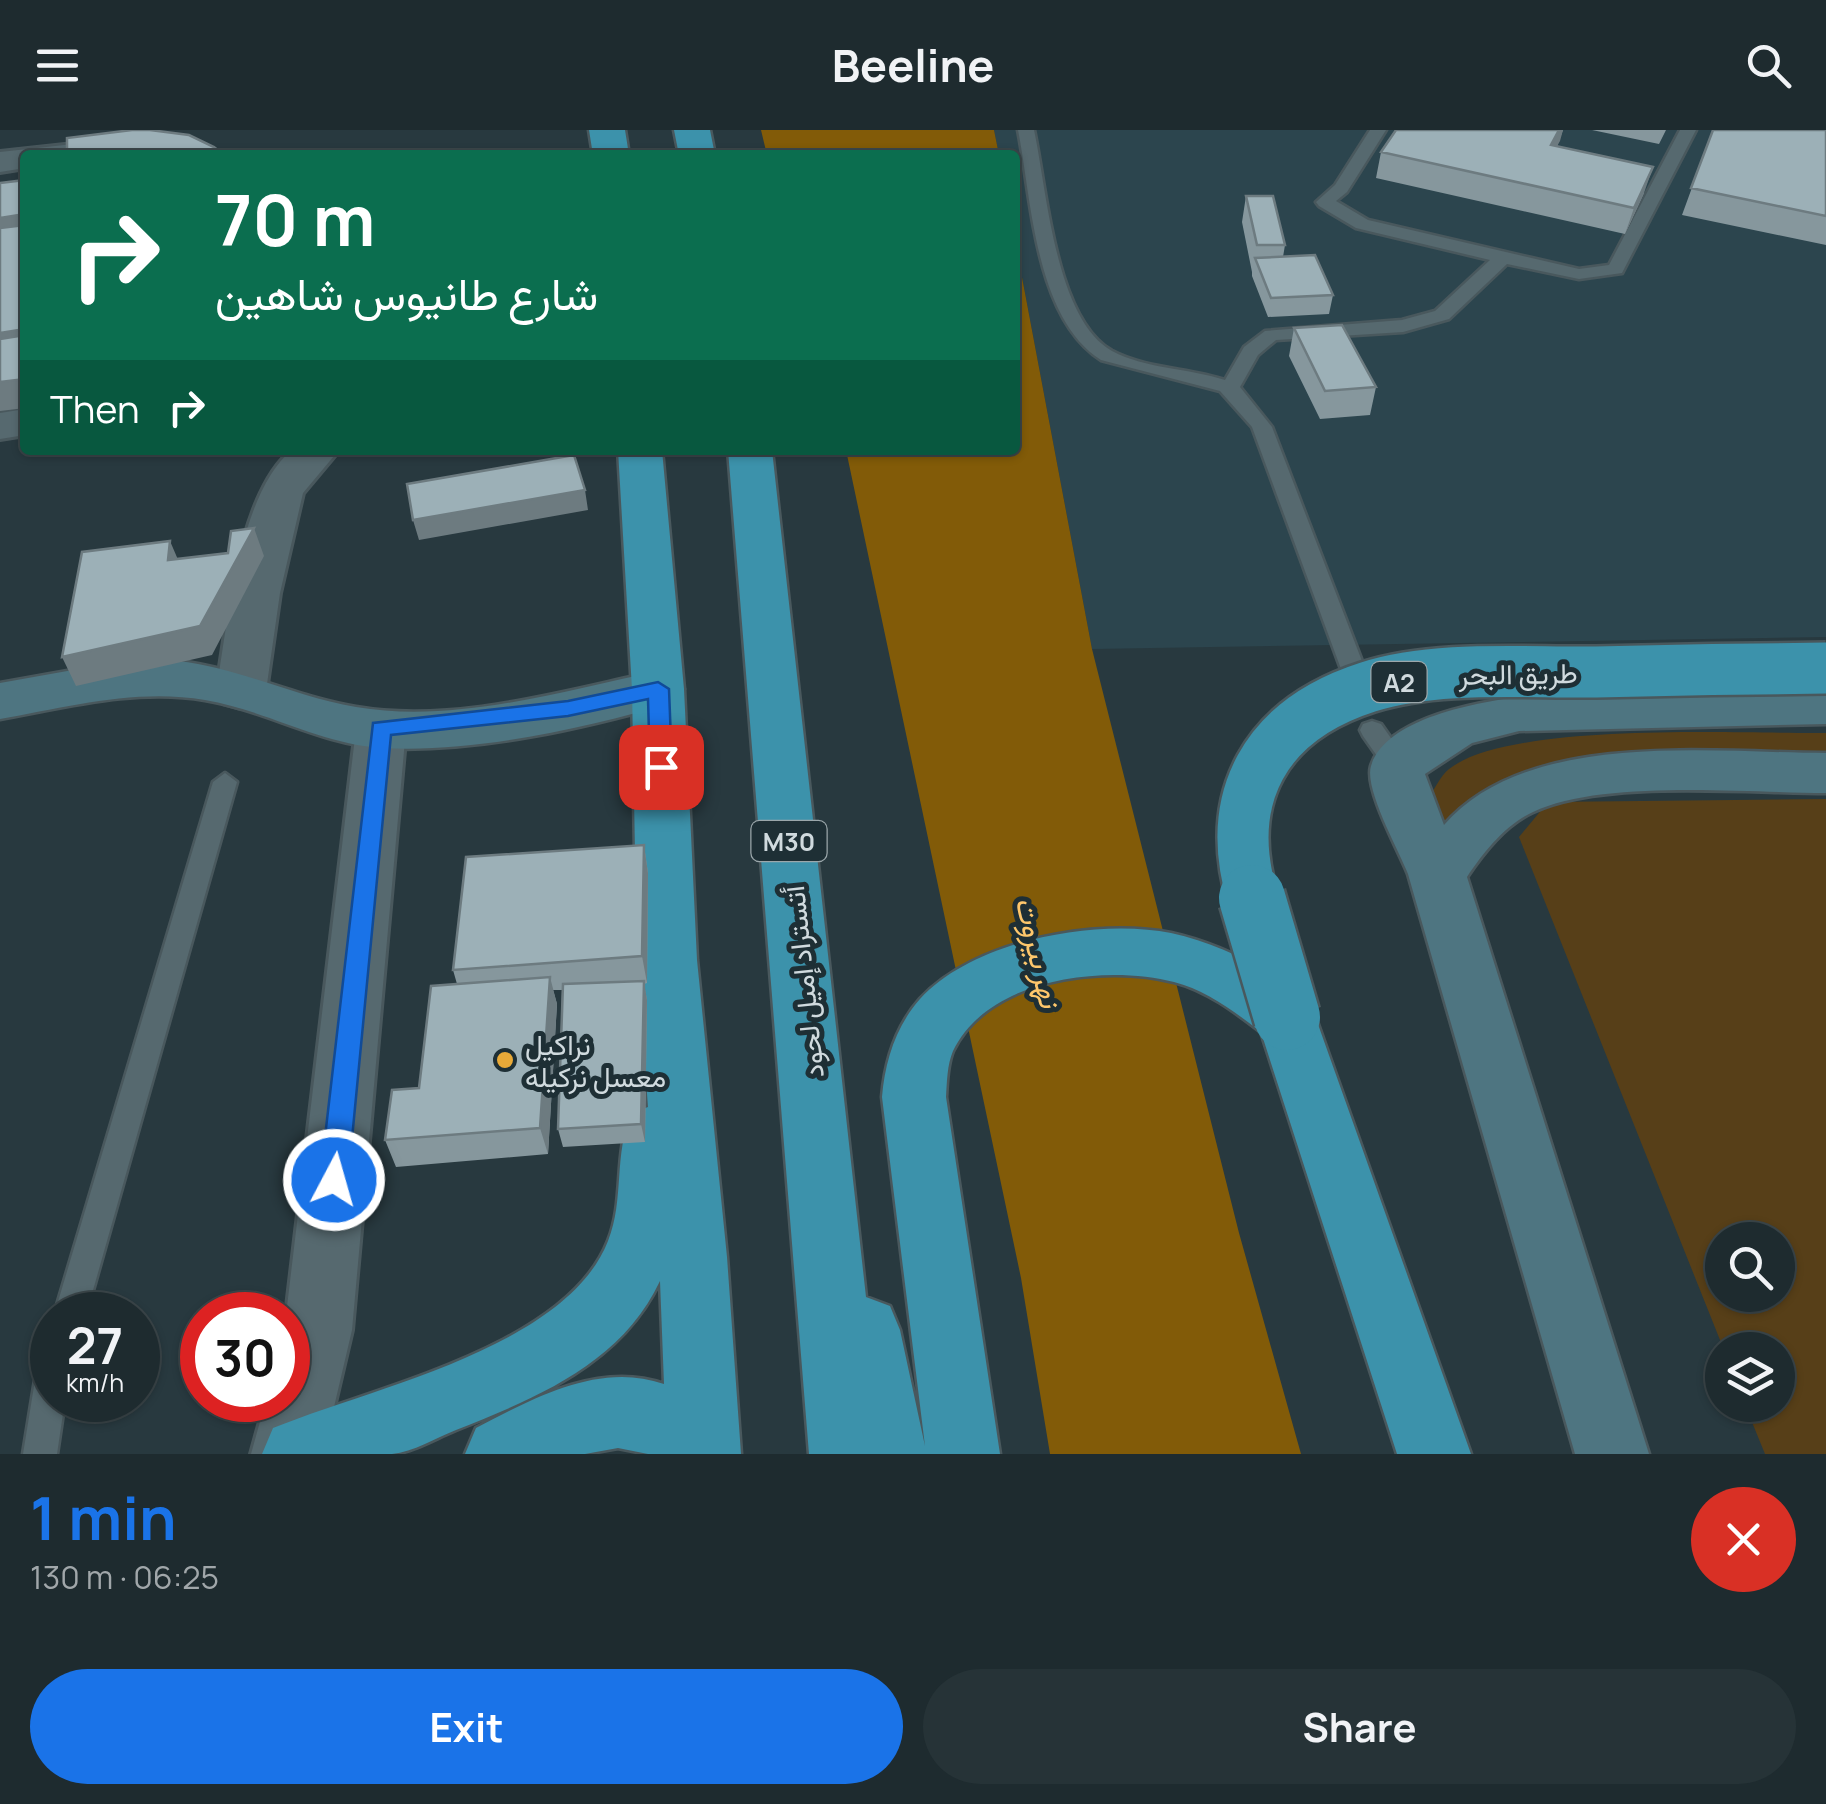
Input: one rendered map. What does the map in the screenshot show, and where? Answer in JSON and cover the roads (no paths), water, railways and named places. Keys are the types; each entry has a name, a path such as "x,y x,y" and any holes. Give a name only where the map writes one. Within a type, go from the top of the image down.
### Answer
{"highway":[{"path":"640,455 658,689 667,960 693,1257 702,1454"},
{"name":"أتستراد إميل لحود","path":"750,455 828,1232 846,1454"},
{"name":"طريق البحر","path":"1434,1454 1287,1016 1249,888 1242,814 1261,758 1304,719 1368,687 1453,674 1826,668"},
{"path":"1169,956 1206,944 1232,922 1249,888"},
{"path":"963,1454 914,1096 925,1042 941,1020 984,984 1044,960 1110,953 1169,956 1246,986 1287,1016"},
{"path":"298,1454 516,1368 582,1330 621,1286 639,1252 650,1208 667,960"},
{"path":"828,1232 868,1338 890,1454"},
{"path":"502,1454 544,1432 607,1412 660,1418 702,1454"}],"main road":[{"path":"0,701 143,680 202,682 338,722 381,729 568,708 658,689"},
{"path":"1612,1454 1437,874 1385,748 1417,747 1483,720 1548,710 1826,706"},
{"path":"1437,874 1488,814 1514,797 1546,785 1611,777 1826,772"}],"street":[{"path":"106,150 148,150"},
{"path":"241,691 257,593 280,493 300,464 312,455"},
{"path":"287,1454 318,1330 381,729"}],"lane":[{"path":"1026,130 1066,307 1080,334 1104,354 1126,362 1230,388 1262,427 1354,669"},
{"path":"1378,130 1341,188 1325,202 1362,224 1579,274 1616,268 1688,130"},
{"path":"1230,388 1247,351 1257,343 1272,336 1403,326 1442,315 1503,258"},
{"path":"77,1292 225,782"},
{"path":"40,1454 45,1422"}],"water":[{"path":"761,130 994,130 998,150 766,150"},
{"name":"نهر بيروت","path":"1020,267 1092,649 1239,1233 1301,1454 1050,1454 1021,1278 847,455 1020,455"}],"place":[{"name":"نراكيل معسل نركيله","path":"505,1060"}]}
